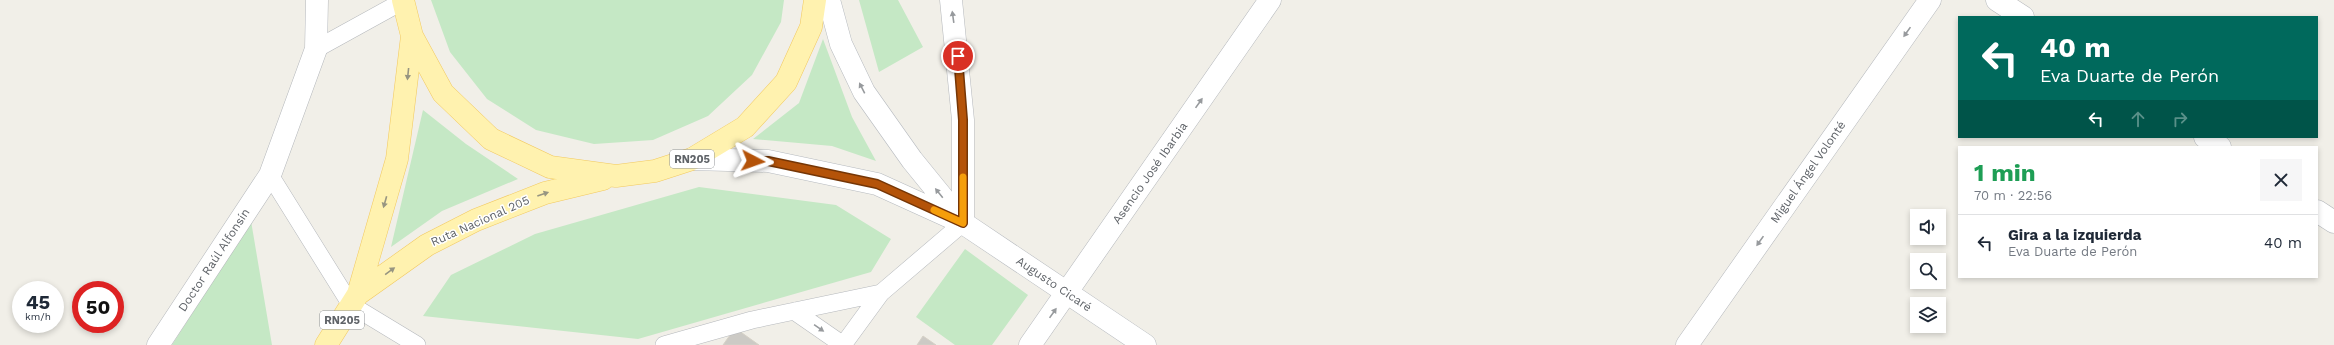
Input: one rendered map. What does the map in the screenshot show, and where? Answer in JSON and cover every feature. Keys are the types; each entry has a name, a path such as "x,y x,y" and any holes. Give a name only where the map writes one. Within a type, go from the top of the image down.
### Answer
{"main road":[{"name":"Ruta Nacional 205","path":"355,299 427,245 476,220 545,192 616,176 655,171 692,159 745,127 786,82 811,27 815,0"},
{"name":"Ruta Nacional 205","path":"403,1 412,36 443,93 491,139 550,167 616,176"},
{"name":"Ruta Nacional 205","path":"326,345 355,299 397,159 412,36"}],"street":[{"name":"Doctor Raúl Alfonsín","path":"158,345 270,175 316,49 317,0"},
{"path":"829,0 841,44 864,92 912,160 963,223"},
{"path":"951,0 963,120 963,223"},
{"name":"Asencio José Ibarbia","path":"1030,345 1270,0"},
{"name":"Miguel Ángel Volonté","path":"1687,345 1930,0"},
{"path":"1997,0 2021,16"},
{"path":"2206,138 2218,146"},
{"path":"692,159 768,161 877,184 963,223"},
{"path":"2318,212 2334,222"},
{"name":"Augusto Cicaré","path":"963,223 1145,345"}],"lane":[{"path":"316,49 403,1"},
{"path":"270,175 355,299 417,345"},
{"path":"794,311 843,345 880,293 963,223"},
{"path":"664,345 752,320 880,293"}],"green space":[{"path":"431,0 784,0 781,22 752,75 708,116 653,140 594,144 536,130 487,99 450,52"},
{"path":"859,0 898,0 923,47 879,72"},
{"path":"823,39 852,117 876,161 832,146 753,139 799,103"},
{"path":"423,110 466,144 518,179 442,211 391,247"},
{"path":"699,187 836,205 891,239 871,272 638,339 423,316 451,275 535,234"},
{"path":"251,221 272,345 172,345"},
{"path":"965,249 1028,295 992,345 955,345 916,317"}],"building":[{"path":"735,328 759,345 723,345"},
{"path":"923,336 936,345 917,345"}],"slow traffic":[{"path":"934,210 963,223 963,177"}],"route":[{"path":"753,161 768,161 877,184 963,223 963,120 958,56"}]}
